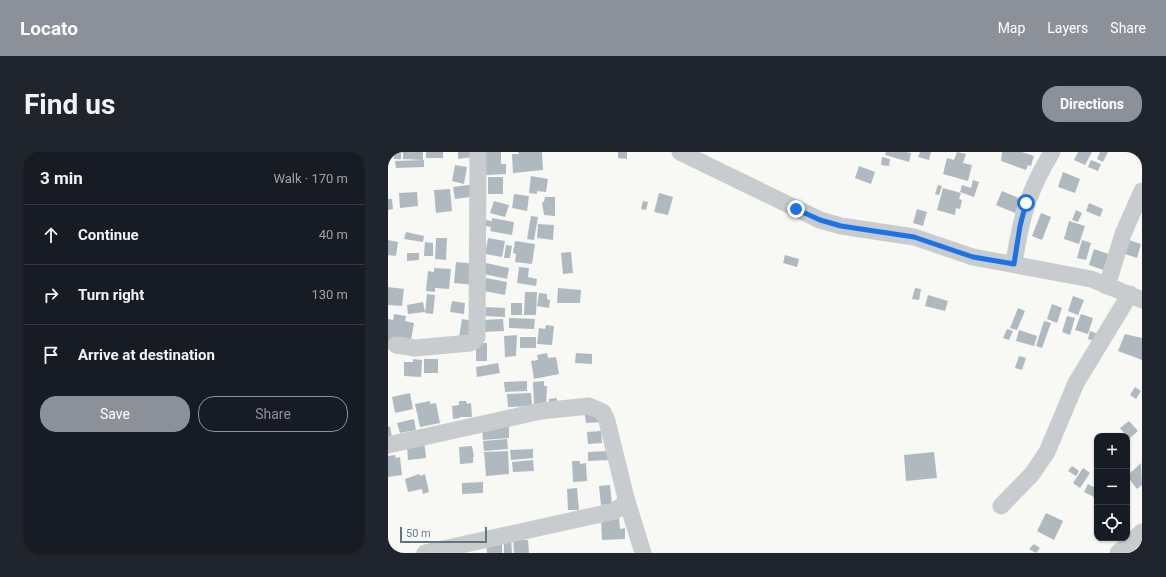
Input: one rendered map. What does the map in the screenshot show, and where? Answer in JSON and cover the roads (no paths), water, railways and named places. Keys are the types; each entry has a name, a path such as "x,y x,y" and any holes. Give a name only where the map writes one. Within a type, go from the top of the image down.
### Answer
{"street":[{"path":"396,344 415,348 470,343 477,337 478,152"},
{"path":"680,152 707,158 820,220 841,226 914,237 973,257 1091,280 1136,297 1076,383 1047,452 1032,474 1001,506"},
{"path":"1014,264 1020,226 1026,203 1036,178 1052,152"},
{"path":"1107,286 1123,234 1142,190"},
{"path":"388,446 542,411 589,406 603,412 608,421 626,498 643,553"},
{"path":"425,553 615,511 624,504 626,498"},
{"path":"1118,553 1142,532"}]}
